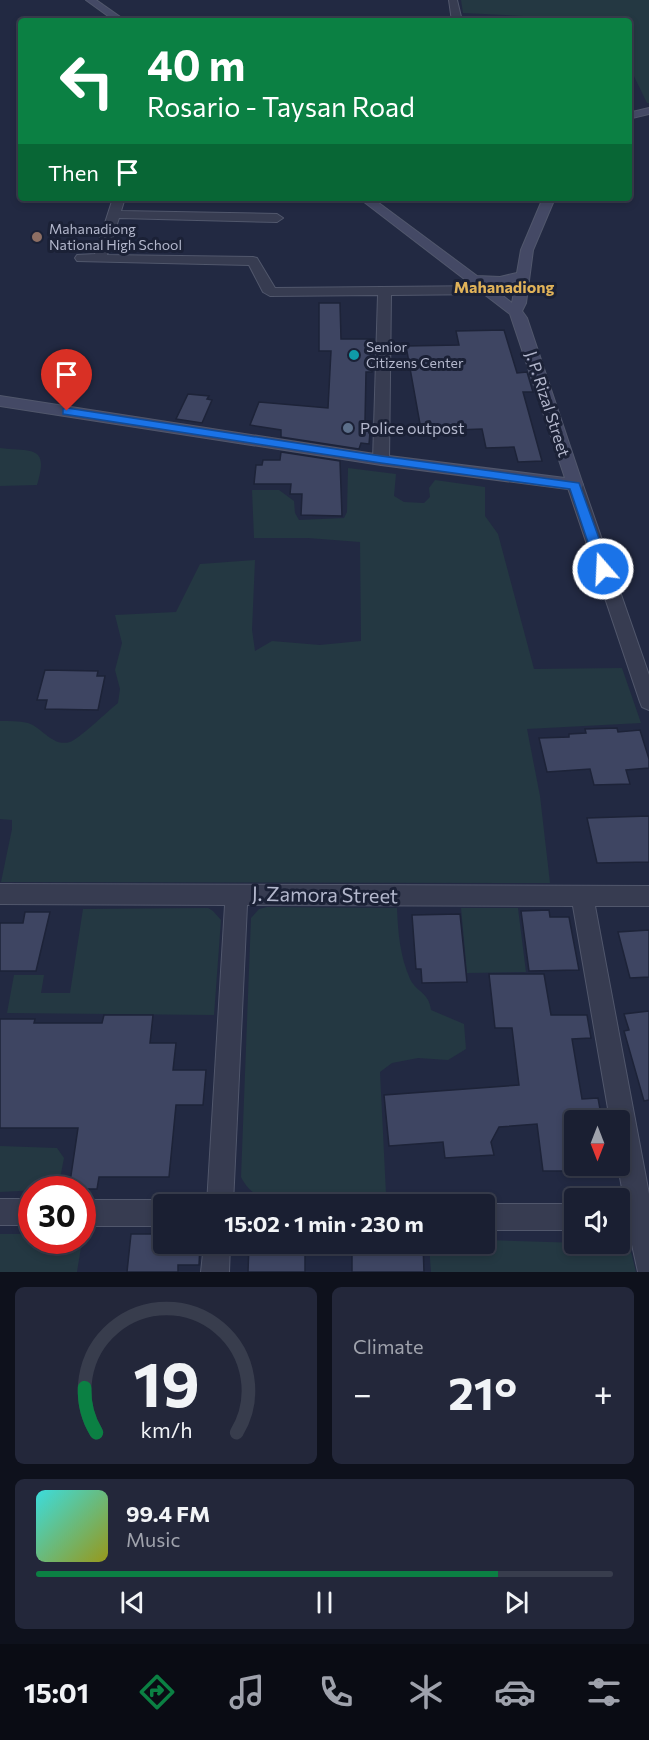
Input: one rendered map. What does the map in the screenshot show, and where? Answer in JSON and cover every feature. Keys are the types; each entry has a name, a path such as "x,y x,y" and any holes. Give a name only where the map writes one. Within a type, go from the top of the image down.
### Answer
{"main road":[{"path":"90,0 117,18"},
{"path":"632,115 649,111"},
{"path":"369,201 515,311 519,303 526,250 548,201"},
{"path":"473,280 500,281 522,276"},
{"name":"J. P. Rizal Street","path":"515,311 520,318 575,485"},
{"path":"0,401 381,460 575,485"}],"street":[{"path":"453,0 456,18"},
{"path":"100,257 118,201"},
{"path":"113,214 277,218"},
{"path":"81,258 253,261 270,292 489,290"},
{"path":"381,460 386,292"},
{"name":"J. P. Rizal Street","path":"575,485 649,702"},
{"name":"J. Zamora Street","path":"0,894 649,897"},
{"path":"221,1194 237,894"},
{"path":"583,898 636,1218 649,1267"},
{"path":"0,1212 18,1212"},
{"path":"96,1213 153,1214"},
{"path":"495,1216 564,1217"},
{"path":"215,1272 216,1254"}],"shaded area":[{"path":"461,0 649,0 649,103 632,72 632,18 566,18 463,13"},
{"path":"0,448 29,451 39,457 41,463 37,485 0,486"},
{"path":"348,468 396,474 394,496 404,502 424,503 430,497 429,488 435,480 485,487 485,516 498,534 534,669 622,668 641,723 527,729 540,796 550,883 1,882 12,820 0,819 0,721 28,723 53,740 64,743 74,740 118,703 120,689 115,670 122,643 115,615 176,612 200,564 255,560 252,630 255,651 272,641 320,645 361,641 360,542 308,538 254,538 252,490 279,490 294,501 295,513 299,520 344,518 347,512"},
{"path":"267,907 397,908 400,944 410,979 428,1000 431,1010 464,1024 466,1049 448,1060 418,1058 392,1063 380,1072 386,1194 256,1194 241,1177 251,918 259,909"},
{"path":"208,908 221,920 214,1015 7,1013 14,975 44,975 41,993 70,993 83,909"},
{"path":"461,908 518,908 526,972 467,973"},
{"path":"0,1146 57,1148 64,1158 61,1176 18,1176 18,1191 0,1192"},
{"path":"0,1234 18,1234 18,1254 80,1254 77,1272 0,1272"},
{"path":"495,1240 564,1242 564,1254 630,1254 630,1252 636,1272 431,1272 430,1254 495,1254"}],"building":[{"path":"319,303 340,303 341,339 374,339 372,372 366,372 365,421 371,421 369,444 361,443 359,449 281,437 281,430 250,425 259,402 328,408 331,351 319,351"},
{"path":"504,330 517,373 527,372 533,392 523,392 542,461 518,462 514,447 486,448 482,429 427,431 426,424 420,424 406,346 459,345 456,331"},
{"path":"188,394 209,396 207,399 212,400 202,423 176,419"},
{"path":"281,452 340,461 342,516 301,515 302,494 290,494 291,484 254,484 256,465 262,465 263,460 280,460"},
{"path":"45,670 98,671 97,676 105,676 98,710 45,709 47,700 37,700"},
{"path":"617,728 618,732 640,730 649,759 649,768 626,770 630,784 594,785 590,769 547,772 539,738 569,737 569,734 586,733 585,729"},
{"path":"649,816 649,862 597,863 587,818"},
{"path":"549,910 550,917 569,917 579,970 529,971 521,911"},
{"path":"25,912 50,912 36,971 0,971 0,923 23,923"},
{"path":"460,914 467,982 422,983 421,969 416,969 412,915"},
{"path":"649,930 649,977 630,978 618,932"},
{"path":"489,974 544,974 551,1015 587,1015 591,1038 572,1039 582,1099 598,1098 600,1110 564,1110 564,1171 543,1171 537,1124 499,1127 491,1142 494,1155 445,1158 443,1142 389,1146 384,1095 519,1085 512,1028 495,1028"},
{"path":"649,1011 649,1100 644,1101 624,1031 629,1030 624,1014"},
{"path":"104,1015 153,1015 150,1043 176,1043 173,1070 206,1070 203,1105 176,1105 169,1177 99,1177 96,1189 96,1176 71,1176 78,1128 0,1128 0,1019 35,1019 34,1023 102,1023"},
{"path":"131,1234 153,1234 153,1254 200,1254 199,1265 178,1265 178,1272 127,1272"},
{"path":"249,1254 305,1254 305,1272 248,1272"},
{"path":"352,1254 423,1254 424,1272 352,1272"}],"place":[{"name":"Mahanadiong National High School","path":"37,237"},
{"name":"Senior Citizens Center","path":"354,355"},
{"name":"Police outpost","path":"348,428"}],"district":[{"name":"Mahanadiong","path":"504,287"}],"route":[{"path":"67,411 381,460 575,485 603,569"}]}
